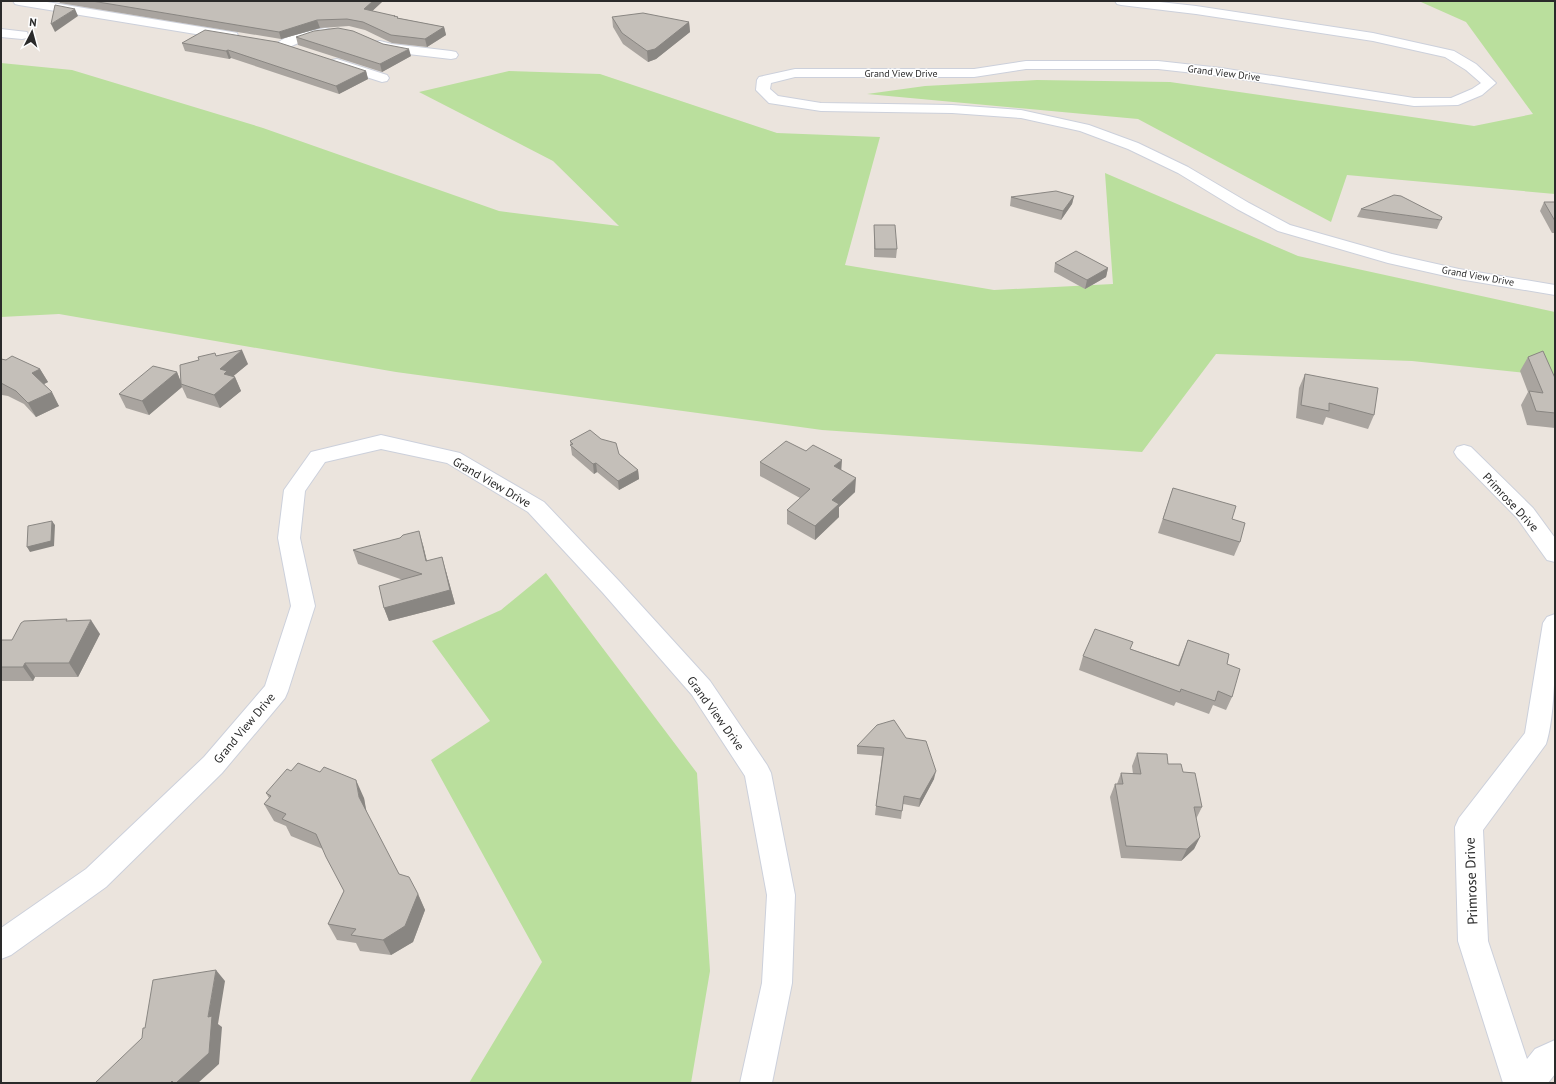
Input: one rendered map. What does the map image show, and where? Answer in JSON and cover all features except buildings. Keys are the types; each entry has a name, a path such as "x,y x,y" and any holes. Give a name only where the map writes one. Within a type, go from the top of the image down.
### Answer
{"street":[{"path":"19,1 247,39"},
{"name":"Grand View Drive","path":"1121,1 1196,10 1372,37 1449,54 1471,67 1489,83 1477,92 1453,102 1414,102 1229,73 1158,65 1026,65 974,73 795,73 764,80 763,90 774,100 821,107 952,109 1014,114 1084,128 1133,146 1183,170 1243,206 1284,228 1388,258 1459,274 1555,290"},
{"path":"282,45 308,35 338,31"},
{"path":"1,33 22,35"},
{"path":"366,38 384,46 451,55"},
{"path":"268,42 303,52"},
{"path":"325,59 382,78"},
{"name":"Grand View Drive","path":"1,945 96,878 213,765 276,691 303,606 289,538 296,490 318,457 381,442 454,458 536,507 611,587 701,688 758,773 781,895 777,984 756,1083"},
{"name":"Primrose Drive","path":"1464,452 1525,513 1555,554"},
{"name":"Primrose Drive","path":"1519,1083 1473,941 1469,827 1537,736 1555,623"},
{"path":"1529,1083 1546,1060 1555,1056"}],"green space":[{"path":"1407,1 1555,1 1555,194 1347,175 1331,222 1138,119 867,94 925,86 1037,80 1170,82 1474,126 1533,114 1466,22 1421,2"},
{"path":"1,63 72,70 263,128 499,211 619,226 553,161 419,92 509,71 600,74 777,133 880,137 845,265 994,290 1113,284 1105,173 1298,256 1555,312 1555,376 1412,361 1216,354 1142,452 822,430 396,372 59,314 1,317"},
{"path":"546,573 697,773 710,971 691,1083 469,1083 542,962 431,760 490,721 432,641 501,610"}]}
